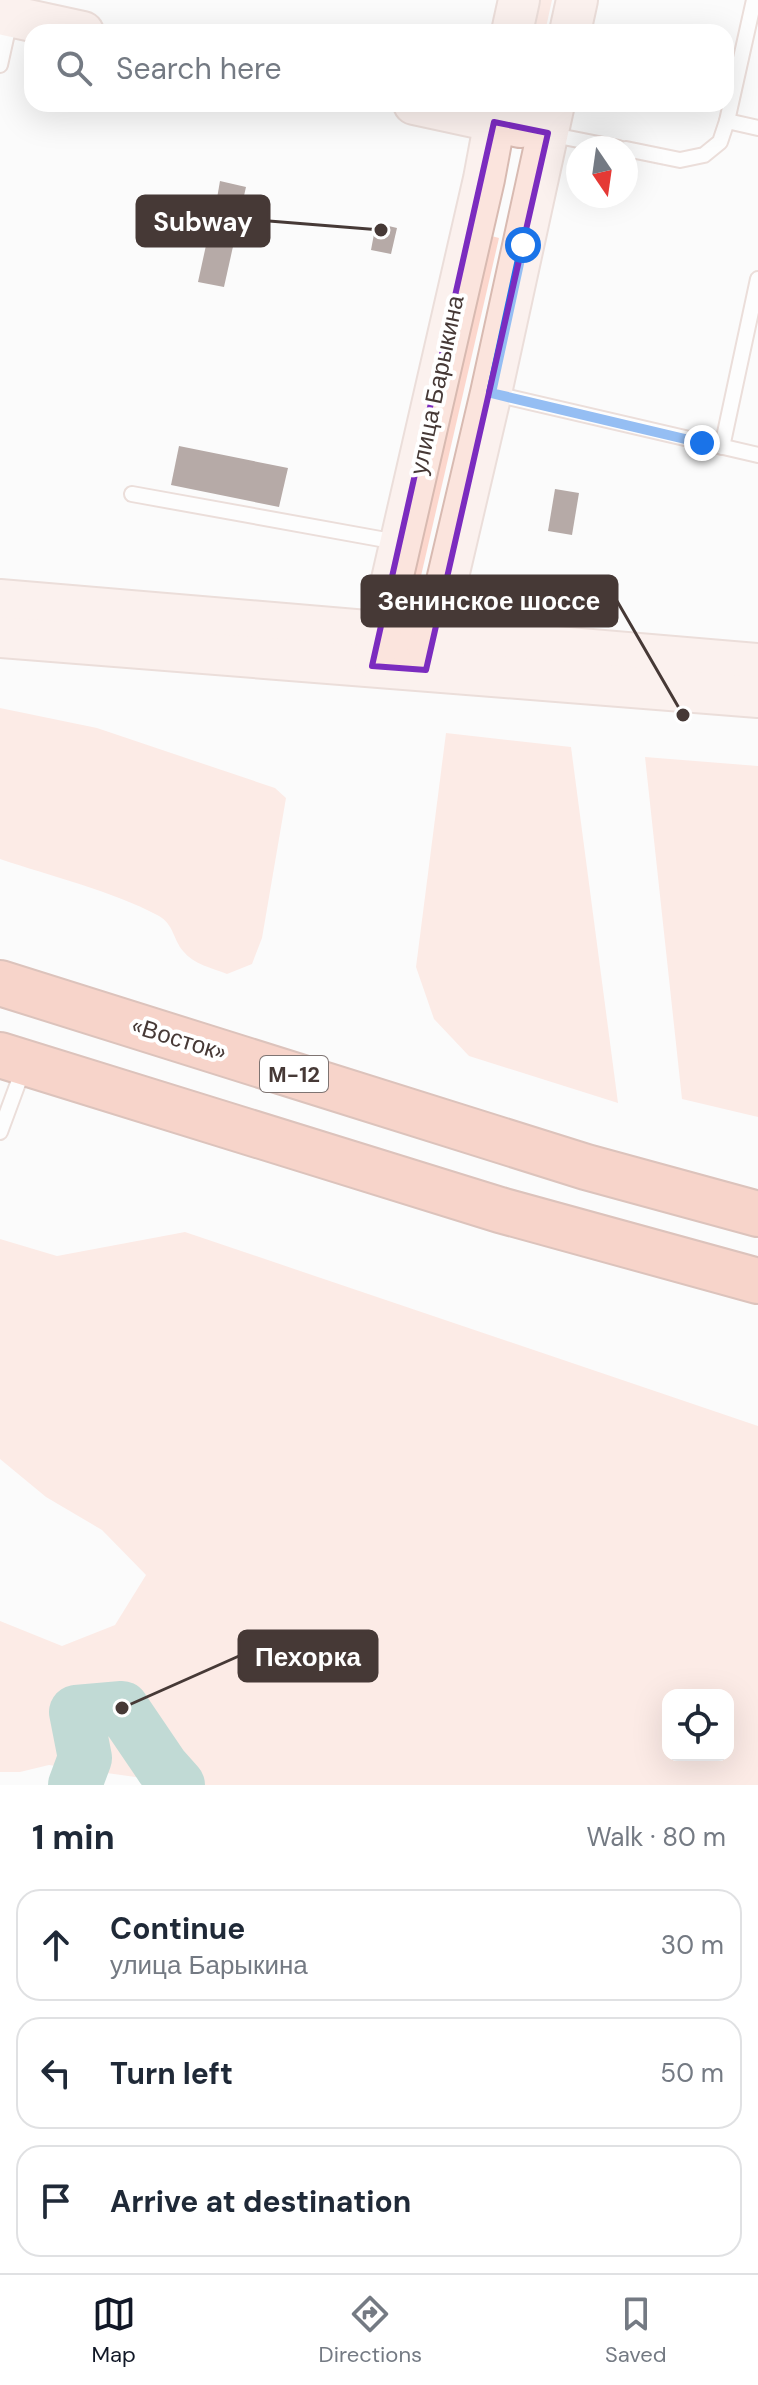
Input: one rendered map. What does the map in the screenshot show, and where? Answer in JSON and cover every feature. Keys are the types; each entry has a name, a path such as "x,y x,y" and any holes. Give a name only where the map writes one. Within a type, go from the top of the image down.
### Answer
{"highway":[{"name":"«Восток»","path":"0,983 586,1167 758,1214"},
{"path":"13,1059 500,1210 758,1281"}],"main road":[{"path":"514,24 519,0"},
{"path":"572,24 577,0"},
{"path":"5,15 46,24"},
{"path":"430,653 551,119 496,113"},
{"name":"улица Барыкина","path":"376,649 484,179 496,113"},
{"path":"0,600 376,649"},
{"path":"0,637 758,664"},
{"path":"430,653 758,697"}],"lane":[{"path":"734,90 754,0"},
{"path":"0,65 5,15"},
{"path":"638,151 680,160 704,155 720,142 729,112"},
{"path":"551,119 591,136"},
{"path":"727,121 758,128"},
{"path":"722,447 758,279"},
{"path":"491,393 758,455"},
{"path":"132,494 402,543"},
{"path":"0,1132 13,1059"}],"highlighted area":[{"path":"494,122 548,133 426,670 372,666"}],"shaded area":[{"path":"537,0 552,0 547,24 532,24"},
{"path":"484,234 499,238 415,602 404,605"},
{"path":"0,708 97,728 275,788 286,798 262,938 252,964 227,974 203,965 183,951 168,924 159,916 102,891 0,859"},
{"path":"446,733 571,747 618,1103 469,1056 434,1019 416,967"},
{"path":"645,757 758,766 758,1117 682,1099"},
{"path":"185,1232 758,1426 758,1785 193,1785 49,1765 20,1772 0,1772 0,1621 62,1646 115,1625 146,1575 102,1530 46,1497 0,1459 0,1239 57,1256"}],"building":[{"path":"220,181 246,187 241,209 216,204"},
{"path":"376,223 397,228 391,254 371,250"},
{"path":"210,227 236,233 224,287 198,282"},
{"path":"179,446 288,468 279,507 171,485"},
{"path":"555,489 579,493 572,535 548,531"}],"waterway":[{"path":"75,1785 85,1758 76,1712 122,1708 178,1785"}],"place":[{"name":"Subway","path":"381,230"},
{"name":"Зенинское шоссе","path":"683,715"},
{"name":"Пехорка","path":"122,1708"}],"route":[{"path":"523,245 491,393 702,443"}]}
